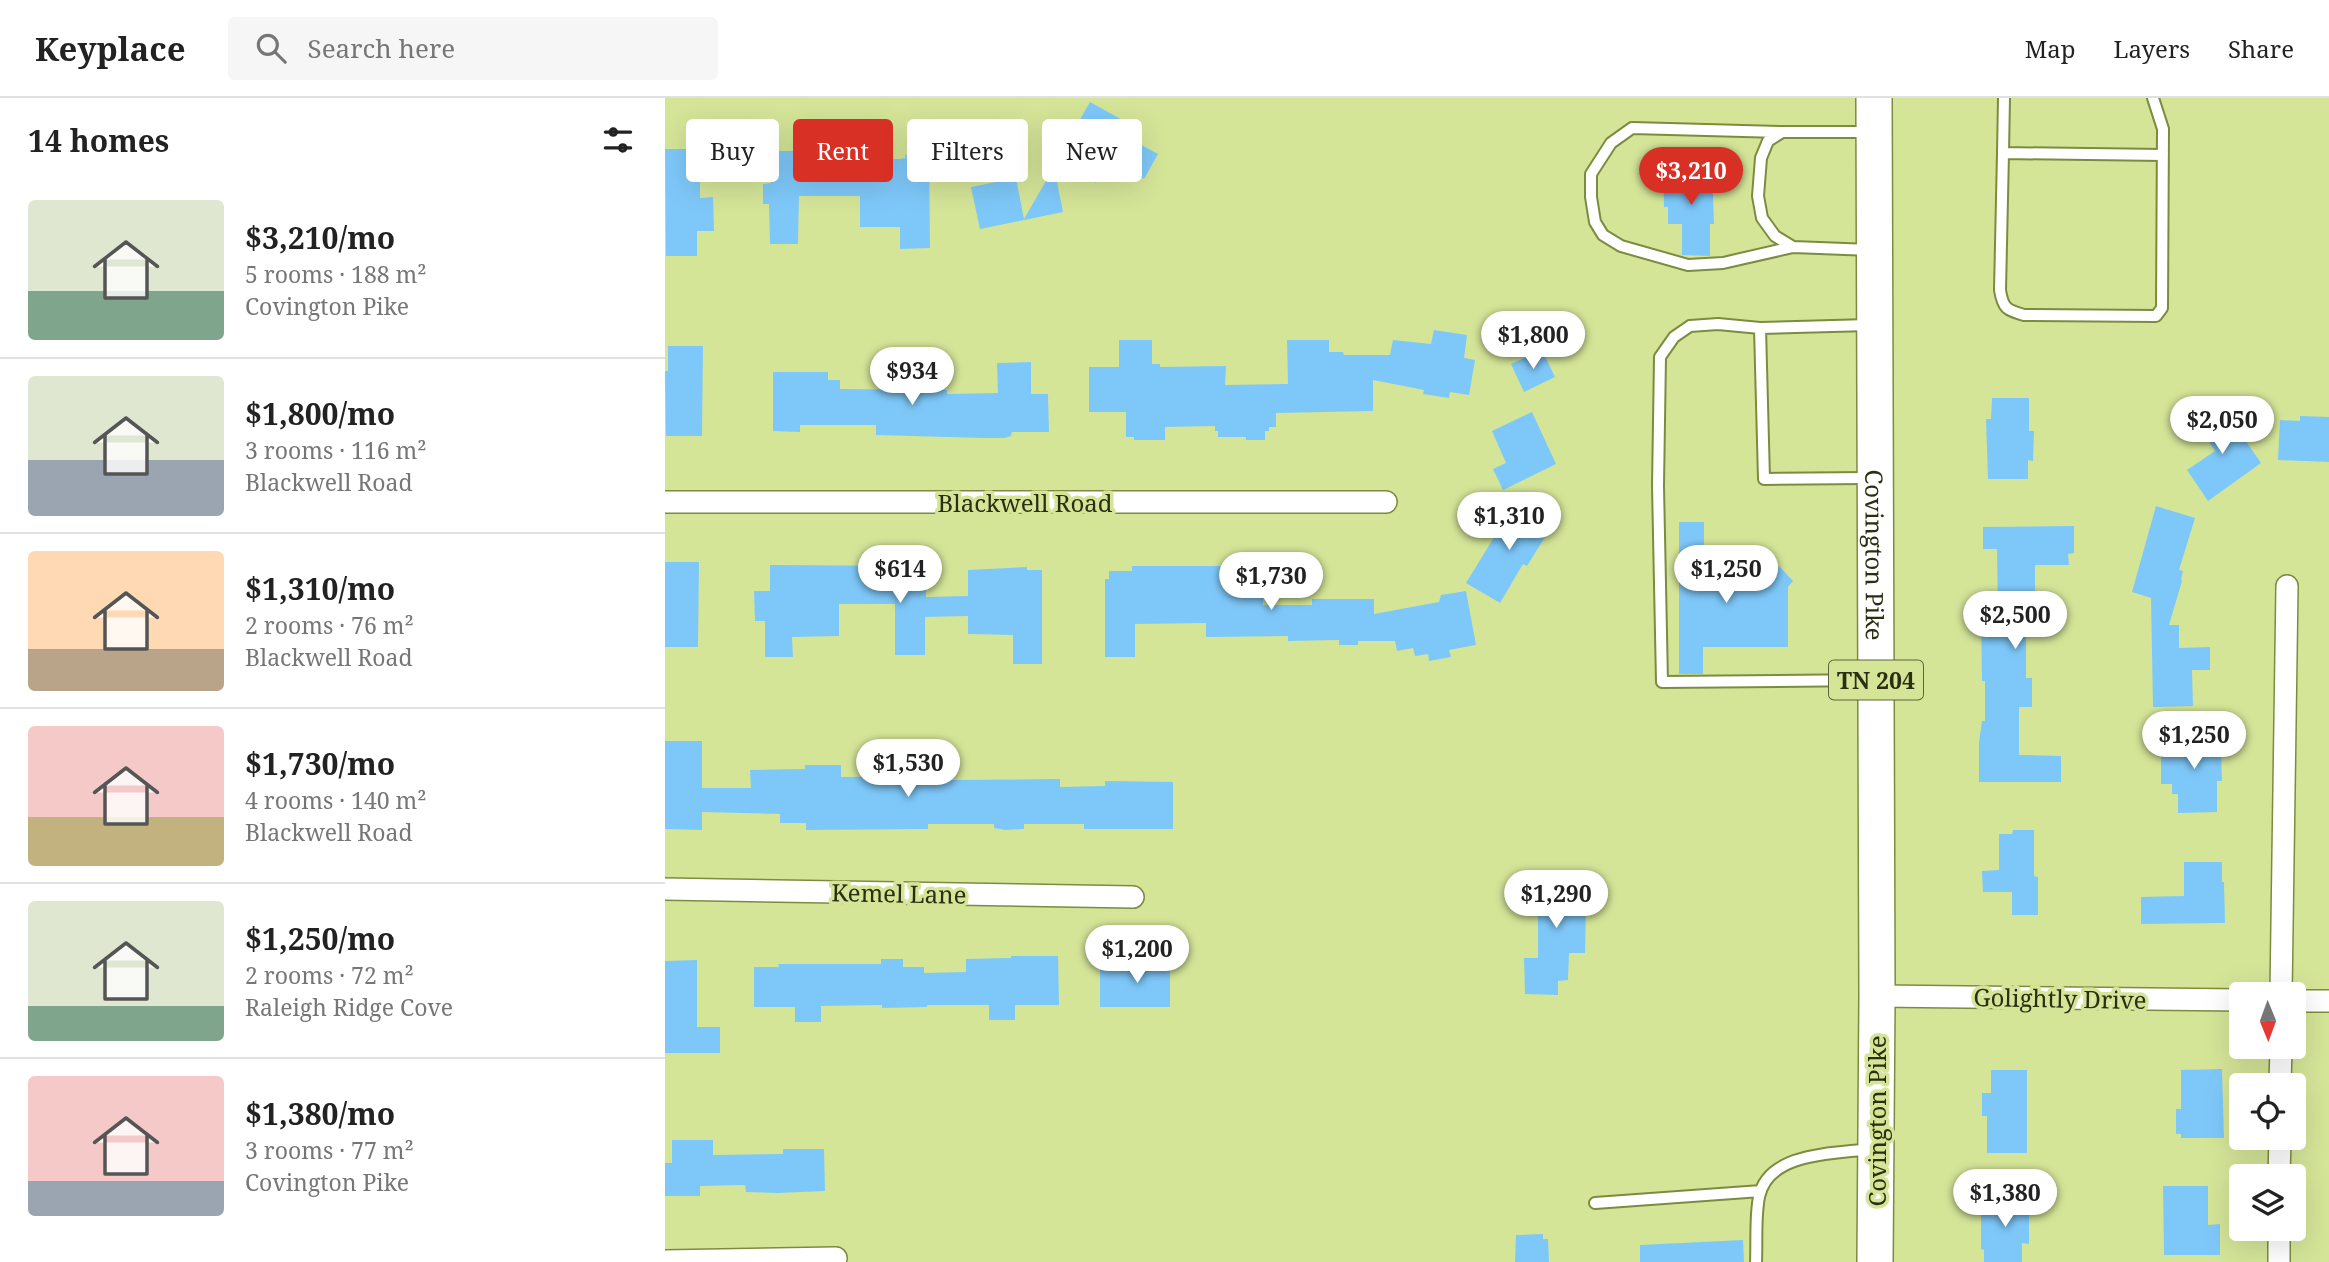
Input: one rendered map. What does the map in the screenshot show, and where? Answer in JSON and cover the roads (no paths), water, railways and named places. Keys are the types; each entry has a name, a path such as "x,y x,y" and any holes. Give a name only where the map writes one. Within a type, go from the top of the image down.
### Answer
{"main road":[{"name":"Covington Pike","path":"1874,98 1877,996 1875,1262"}],"street":[{"name":"Blackwell Road","path":"665,502 1386,502"},
{"path":"2281,982 2287,586"},
{"name":"Kemel Lane","path":"665,889 1133,897"},
{"name":"Golightly Drive","path":"1877,996 2229,1000"},
{"path":"2307,1001 2329,1001"},
{"path":"2279,1241 2279,1262"},
{"path":"665,1261 836,1258"}],"lane":[{"path":"2004,98 2000,290 2002,301 2008,310 2024,315 2156,316 2162,308 2163,129 2153,98"},
{"path":"1874,132 1632,128 1611,143 1591,174 1591,197 1595,222 1602,234 1621,246 1688,265 1723,263 1793,247 1875,250"},
{"path":"1782,132 1768,141 1761,159 1758,196 1762,218 1775,236 1793,247"},
{"path":"2003,153 2163,155"},
{"path":"1875,324 1760,328 1718,324 1690,327 1674,337 1660,358 1658,486 1662,682 1876,680"},
{"path":"1760,328 1764,479 1876,478"},
{"path":"1756,1262 1759,1198 1765,1180 1777,1167 1808,1157 1876,1148"},
{"path":"1595,1203 1761,1191"}]}
